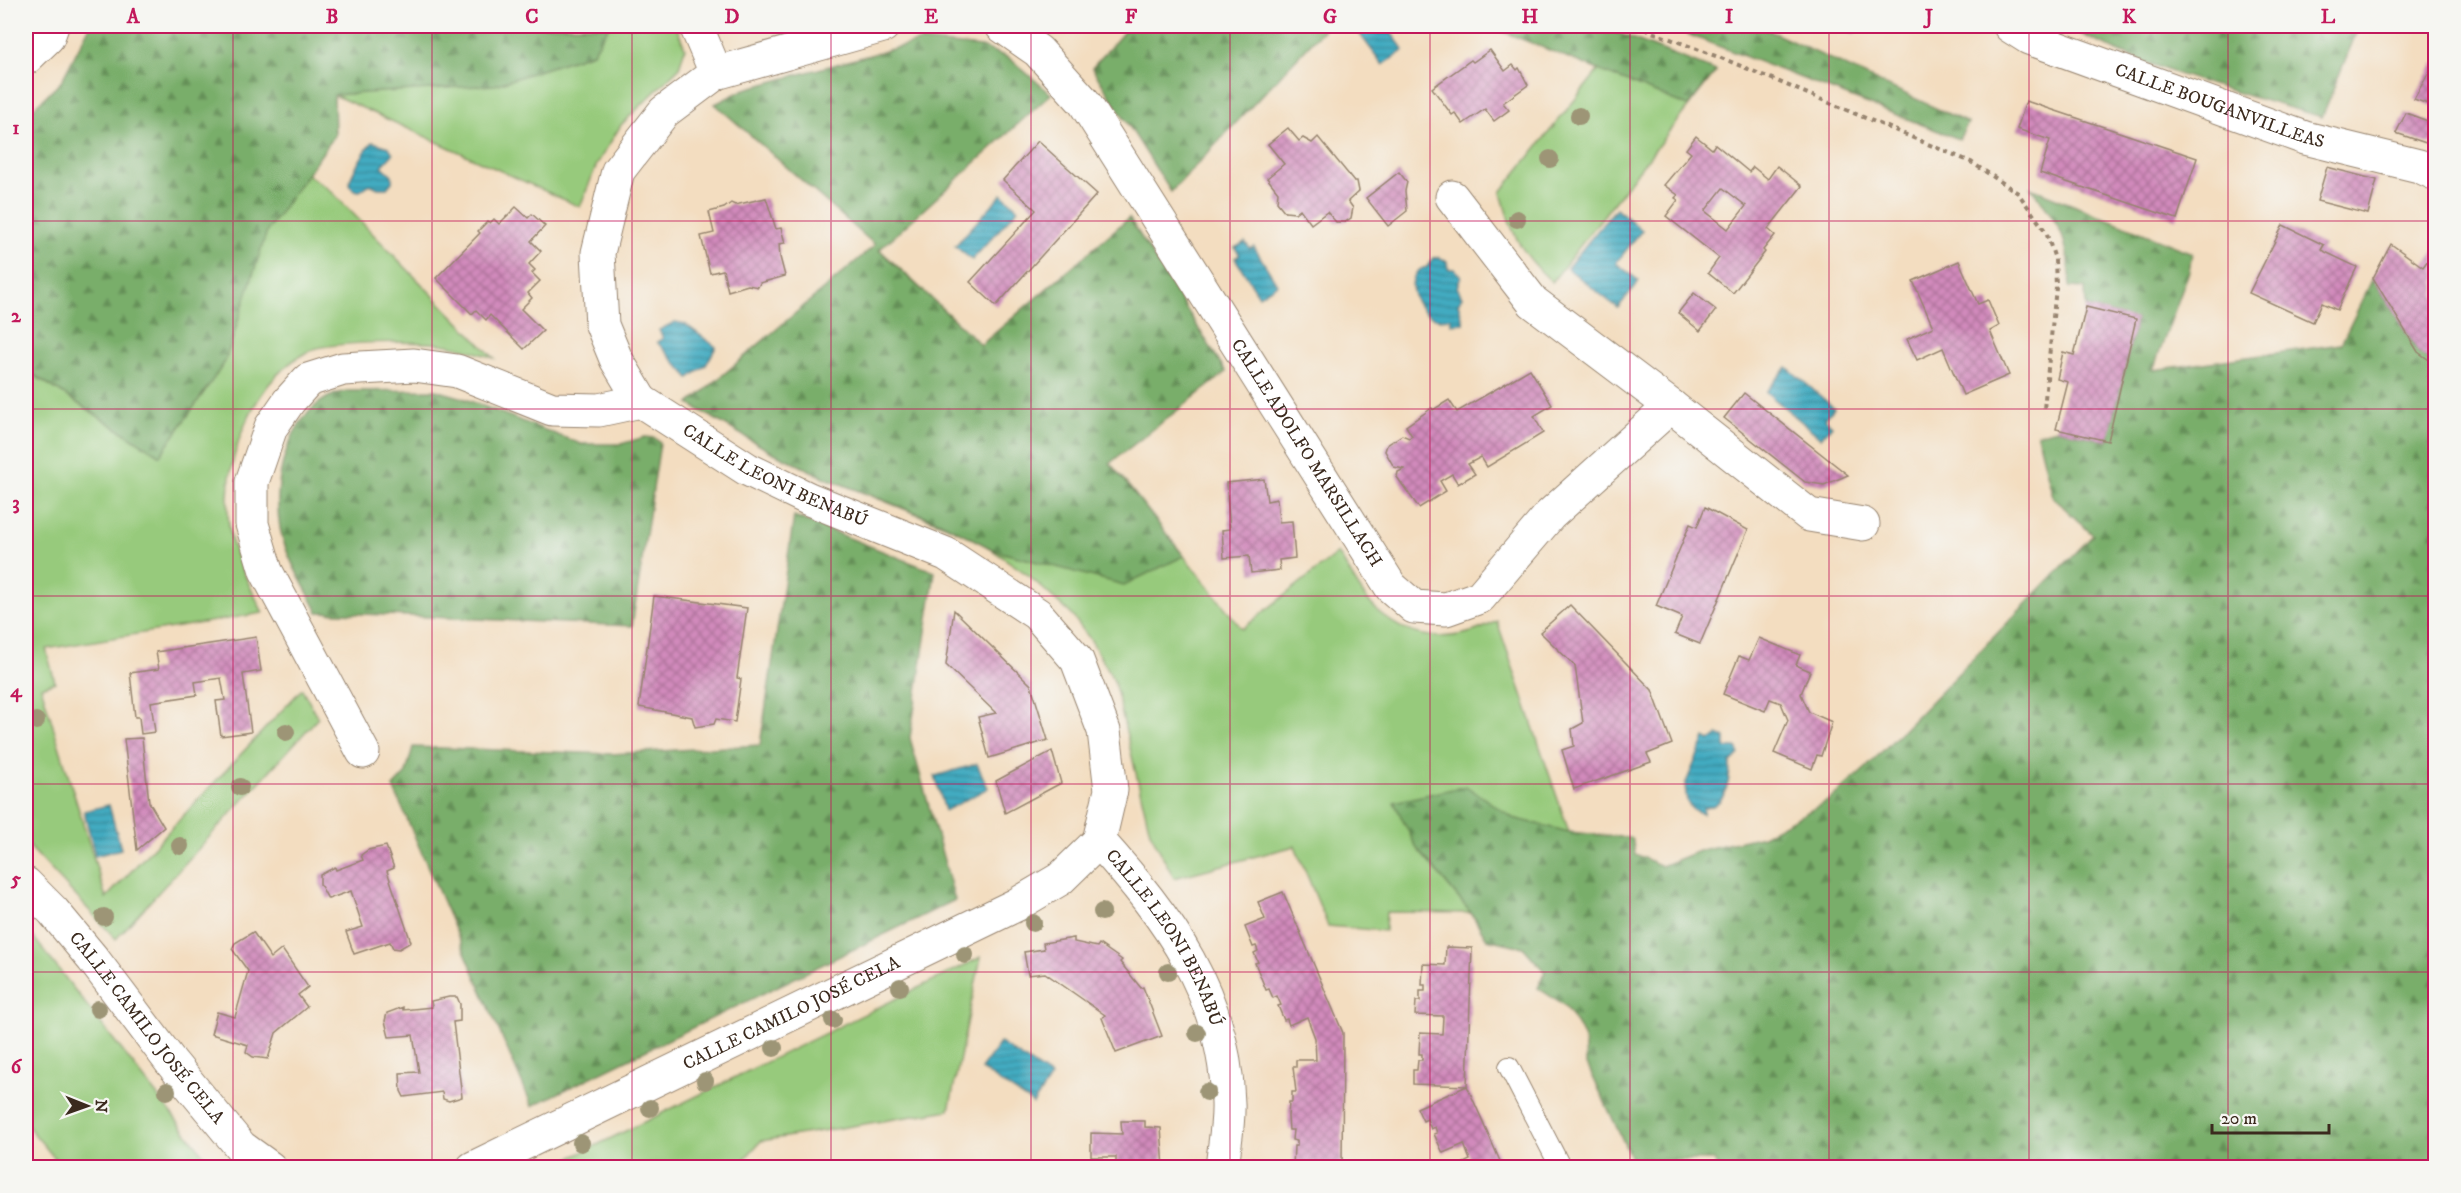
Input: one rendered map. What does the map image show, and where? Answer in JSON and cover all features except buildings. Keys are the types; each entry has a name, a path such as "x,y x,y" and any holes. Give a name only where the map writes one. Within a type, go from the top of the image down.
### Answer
{"street":[{"path":"26,58 48,37 52,26"},
{"path":"696,26 716,73"},
{"path":"363,752 266,571 252,524 252,482 271,427 289,401 308,380 343,369 414,365 457,371 552,409 599,410 641,401 616,359 602,325 598,253 618,171 664,111 716,73 884,26"},
{"name":"CALLE ADOLFO MARSILLACH","path":"1002,26 1038,51 1084,102 1391,587 1414,607 1446,609 1480,597 1550,515 1671,406"},
{"name":"CALLE BOUGANVILLEAS","path":"2010,26 2029,38 2305,138 2419,166 2436,174"},
{"path":"1452,196 1533,302 1671,406 1809,515 1863,524"},
{"name":"CALLE LEONI BENABÚ","path":"641,401 747,469 808,499 946,554 1037,614 1077,660 1104,731 1111,790 1099,841 1146,893 1195,970 1211,1004 1223,1056 1228,1104 1222,1167"},
{"name":"CALLE CAMILO JOSÉ CELA","path":"473,1167 1016,905 1060,879 1099,841"},
{"name":"CALLE CAMILO JOSÉ CELA","path":"26,884 60,919 171,1062 241,1146 270,1167"}],"lane":[{"path":"1509,1067 1562,1167"}],"path":[{"path":"1636,26 1729,61 1971,162 2019,193 2046,232 2055,259 2056,287 2044,409"}],"green space":[{"path":"90,26 609,26 593,53 495,85 334,95 335,135 267,231 225,362 160,456 26,370 26,115 61,82"},
{"path":"336,26 676,26 685,48 679,68 621,125 597,164 580,207 334,95"},
{"path":"1129,26 1327,26 1171,192 1092,68"},
{"path":"1489,26 1600,26 1716,71 1688,106"},
{"path":"1666,26 1759,26 1968,123 1959,139"},
{"path":"2065,26 2359,26 2322,117 2223,89 2159,67"},
{"path":"1626,36 1716,71 1552,282 1524,252 1518,242 1501,192"},
{"path":"921,41 982,47 1009,58 1051,94 879,250 981,345 1129,218 1226,372 1110,463 1184,556 1124,585 996,551 940,522 826,478 768,450 689,404 875,245 715,104 745,89"},
{"path":"307,174 330,190 494,358 455,346 394,342 319,348 309,351 287,365 253,408 241,434 233,461 229,489 228,516 232,542 263,613 46,649 55,682 41,687 106,898 302,689 318,718 116,939 26,843 26,370 75,401 300,184"},
{"path":"2031,188 2192,253 2189,271 2153,370 2341,344 2373,278 2418,352 2435,365 2435,1167 1719,1168 1714,1160 1632,1160 1586,1062 1584,1036 1565,1006 1538,988 1545,972 1523,947 1487,939 1471,913 1416,847 1394,802 1466,786 1513,818 1569,832 1632,838 1635,854 1662,866 1701,850 1763,836 1828,801 1866,768 2093,535 2053,497 2037,434 2056,429 2108,441 2136,320 2086,307 2085,288 2070,287 2068,257 2061,234 2050,212"},
{"path":"1129,218 1226,372 1110,463 1242,629 1338,553 1371,604 1385,617 1415,633 1431,636 1464,634 1497,621 1569,832 1416,847 1471,913 1386,912 1385,931 1328,926 1295,846 1174,878 1150,832 1114,681 1092,642 1071,614 1028,575 972,536 826,478 768,450 689,404 879,249 981,345"},
{"path":"436,390 460,397 581,444 621,444 645,437 655,438 660,443 632,626 318,612 291,561 280,528 278,508 282,466 298,426 311,410 327,398 346,391"},
{"path":"794,516 935,572 910,738 955,900 532,1106 393,787 406,773 413,747 611,754 760,745"},
{"path":"31,934 203,1154 219,1167 62,1167 26,1124 26,935"},
{"path":"981,957 949,1110 761,1141 737,1167 552,1167"}],"water":[{"path":"1361,26 1386,26 1404,50 1383,65 1356,29"},
{"path":"373,142 389,147 393,154 382,166 392,175 392,182 387,188 378,188 370,184 360,191 354,190 349,185 352,176"},
{"path":"1002,194 1018,209 972,260 955,246"},
{"path":"1616,208 1642,230 1616,263 1639,281 1618,308 1567,268"},
{"path":"1245,242 1250,249 1254,247 1277,284 1259,296 1235,258 1240,255 1235,248"},
{"path":"1439,257 1447,262 1448,269 1455,269 1461,276 1457,287 1462,297 1458,304 1464,323 1451,324 1451,318 1439,319 1429,315 1415,298 1412,288 1413,279 1418,271 1427,267 1433,258"},
{"path":"675,322 685,324 716,347 706,365 689,378 657,342 663,338 659,330"},
{"path":"1787,367 1834,408 1825,419 1832,425 1821,438 1766,392"},
{"path":"1718,735 1725,738 1725,748 1736,748 1739,754 1730,763 1728,785 1722,798 1711,807 1703,808 1703,814 1692,809 1687,802 1685,785 1705,738 1710,741"},
{"path":"977,764 988,788 945,811 935,776"},
{"path":"109,805 121,849 95,856 84,811"},
{"path":"1000,1043 1051,1077 1033,1104 981,1069"}]}
